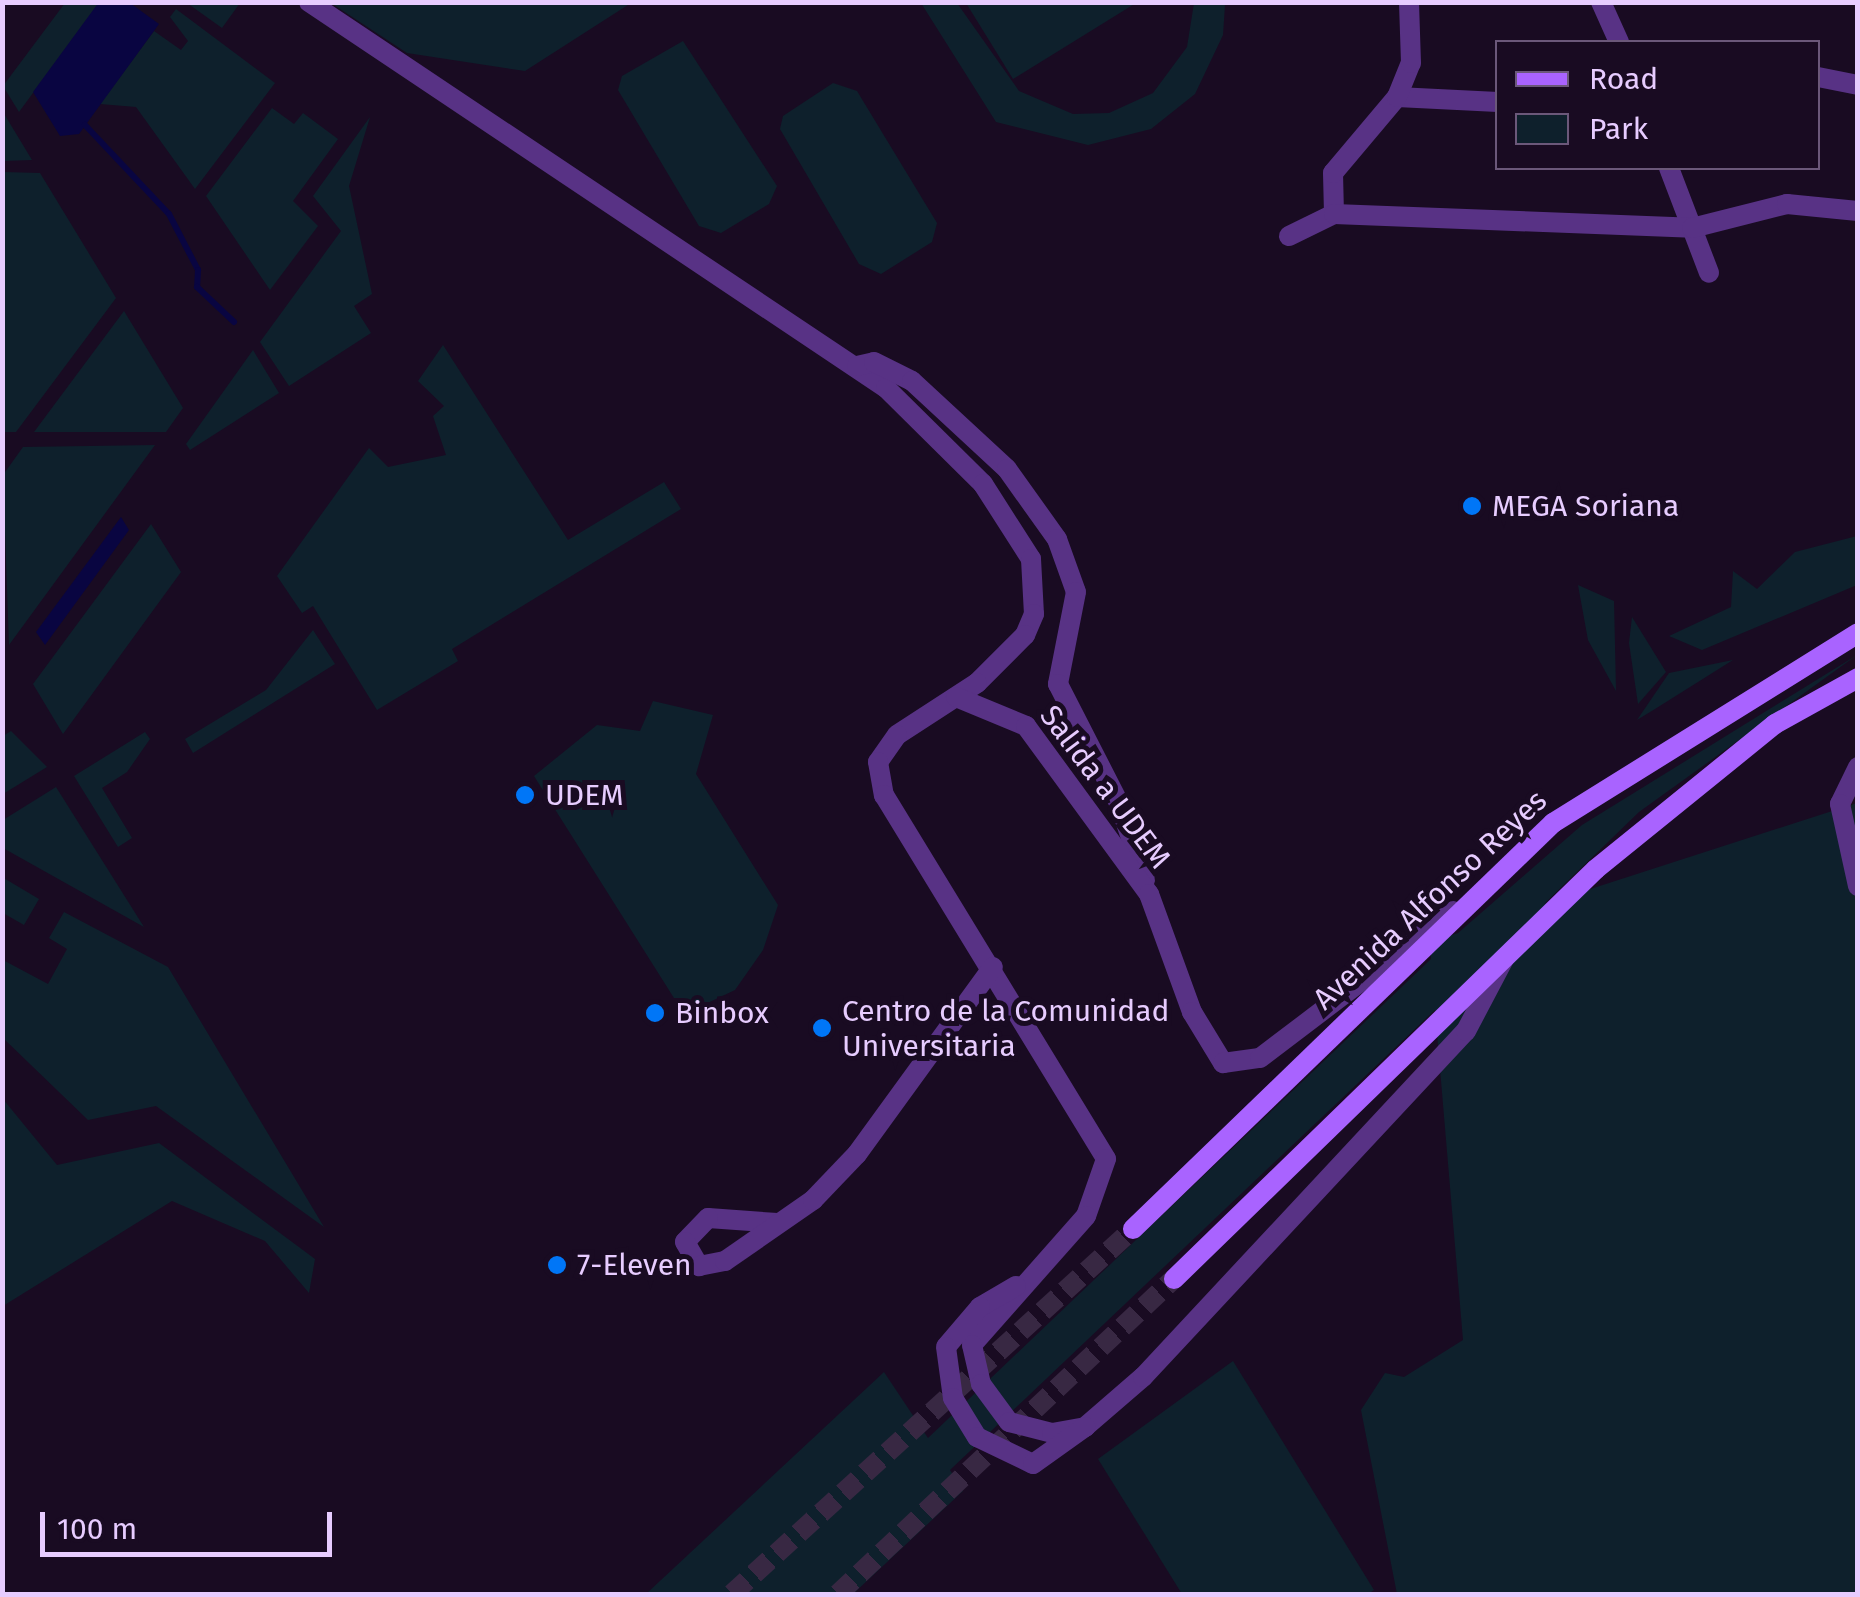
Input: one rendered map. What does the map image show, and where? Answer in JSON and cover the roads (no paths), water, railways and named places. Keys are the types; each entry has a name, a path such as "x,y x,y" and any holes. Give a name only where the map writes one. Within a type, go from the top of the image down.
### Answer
{"main road":[{"name":"Avenida Alfonso Reyes","path":"1133,1229 1464,904 1578,804 1858,632"},
{"path":"1174,1279 1504,959 1685,794 1775,724 1858,678"}],"street":[{"path":"309,2 586,195 857,366 983,484 1031,558 1034,614 1025,634 956,697 897,735 878,778 1106,1159 1086,1216 976,1337 974,1370 1009,1422 1052,1434 1085,1428"},
{"path":"1334,214 1340,160 1397,97 1414,44 1409,2"},
{"path":"1601,2 1618,40"},
{"path":"1820,77 1858,85"},
{"path":"1397,97 1495,102"},
{"path":"1671,170 1709,273"},
{"path":"1289,236 1334,214 1692,228 1786,204 1858,212"},
{"path":"857,366 874,362 912,381 1007,469 1056,539 1076,592 1058,684 1120,805 1149,894"},
{"name":"Salida a UDEM","path":"956,697 1026,726 1149,894 1211,1052 1230,1066 1260,1058 1464,904"},
{"path":"1858,767 1840,804 1858,886"},
{"path":"1022,1284 980,1306 946,1347 953,1398 978,1437 1034,1464 1085,1428 1144,1377 1466,1030 1504,959"},
{"path":"777,1223 857,1154 993,968"}],"waterway":[{"path":"85,125 169,214 198,270 197,287 234,322"}],"tunnel":[{"path":"732,1594 1133,1229"},
{"path":"838,1594 1174,1279"}],"place":[{"name":"MEGA Soriana","path":"1472,506"},
{"name":"UDEM","path":"525,795"},
{"name":"Binbox","path":"655,1013"},
{"name":"Centro de la Comunidad Universitaria","path":"822,1028"},
{"name":"7-Eleven","path":"557,1265"}]}
